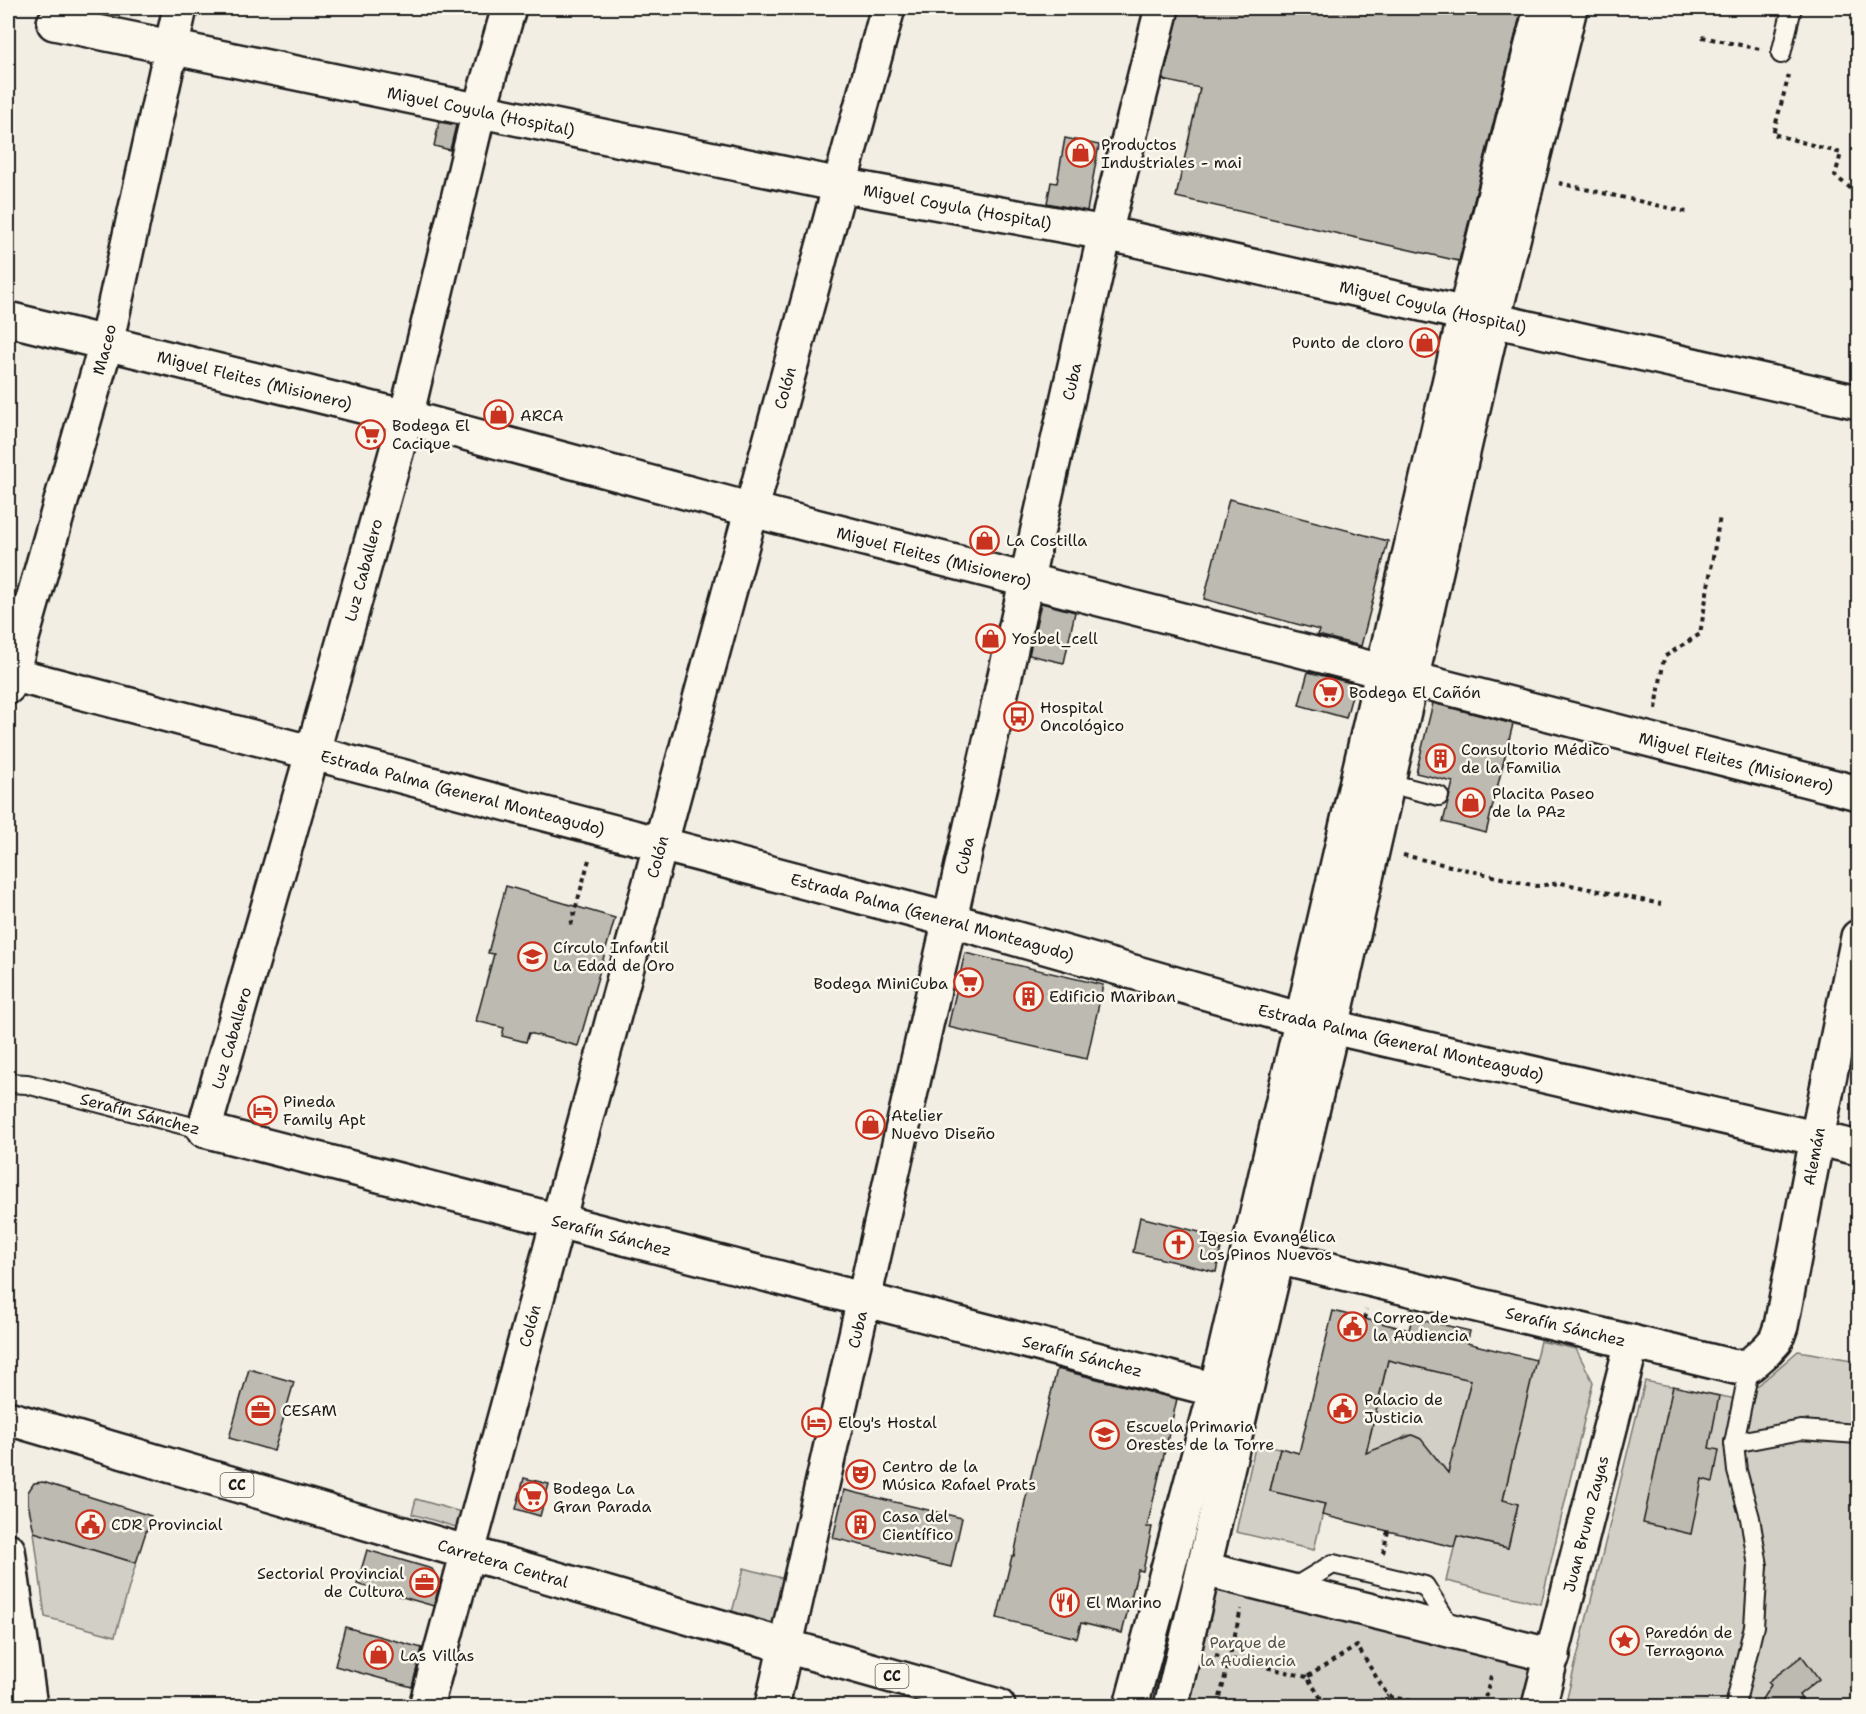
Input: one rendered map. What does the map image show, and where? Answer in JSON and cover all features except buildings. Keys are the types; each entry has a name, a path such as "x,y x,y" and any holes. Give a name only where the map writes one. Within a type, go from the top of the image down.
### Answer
{"street":[{"name":"Maceo","path":"9,678 106,344 180,8"},
{"name":"Luz Caballero","path":"204,1130 406,417 479,111 509,8"},
{"name":"Colón","path":"426,1707 888,8"},
{"name":"Cuba","path":"772,1707 1105,233 1162,8"},
{"path":"1171,1707 1277,1257 1317,1024 1479,317 1541,8"},
{"path":"1479,317 1529,176 1570,8"},
{"name":"Miguel Coyula (Hospital)","path":"54,23 840,185 1105,233 1858,402"},
{"name":"Miguel Fleites (Misionero)","path":"8,319 406,417 752,510 1858,793"},
{"path":"1131,1707 1317,1024 1373,848 1388,783 1397,675"},
{"name":"Estrada Palma (General Monteagudo)","path":"9,678 313,751 950,920 1317,1024 1858,1148"},
{"name":"Alemán","path":"1750,1365 1776,1340 1781,1326 1858,937"},
{"name":"Serafín Sánchez","path":"204,1130 1216,1390"},
{"name":"Serafín Sánchez","path":"1277,1257 1735,1366 1750,1365"},
{"name":"Juan Bruno Zayas","path":"1539,1707 1632,1342"},
{"name":"Carretera Central","path":"8,1418 786,1647 998,1707"},
{"path":"8,1550 30,1707"},
{"path":"1204,1569 1553,1656"}],"lane":[{"path":"1781,54 1792,8"},
{"path":"1388,783 1438,796"},
{"name":"Serafín Sánchez","path":"8,1083 27,1084 204,1130"},
{"path":"1735,1707 1754,1626 1758,1566 1750,1518 1737,1471 1734,1443 1750,1365"},
{"path":"1734,1443 1801,1430 1858,1434"}],"path":[{"path":"1702,37 1781,54 1791,68 1773,134 1841,153 1835,176 1858,194"},
{"path":"1529,176 1687,212"},
{"path":"1650,740 1664,657 1700,634 1720,516"},
{"path":"571,925 599,827"},
{"path":"1373,848 1536,886 1561,883 1661,904"},
{"path":"1218,1707 1244,1600"},
{"path":"1307,1677 1357,1646 1388,1696 1433,1707"},
{"path":"1208,1653 1307,1677 1326,1707"},
{"path":"1484,1707 1495,1661"},
{"path":"1371,1707 1388,1696"}],"green space":[{"path":"1540,1341 1576,1349 1593,1382 1541,1604 1446,1581 1457,1536 1508,1548 1518,1504 1503,1500"},
{"path":"1798,1351 1858,1361 1858,1706 1565,1706 1645,1381 1741,1400"},
{"path":"1388,1360 1471,1380 1448,1473 1422,1466 1421,1439 1414,1436 1409,1435 1401,1439 1393,1460 1366,1453"},
{"path":"1256,1443 1280,1448 1270,1491 1325,1504 1314,1550 1236,1532"},
{"path":"416,1499 461,1512 456,1527 412,1514"},
{"path":"34,1532 136,1563 115,1636 45,1617"},
{"path":"744,1568 789,1580 776,1625 732,1612"},
{"name":"Parque de la Audiencia","path":"1212,1587 1535,1666 1528,1706 1179,1706"}],"place":[{"name":"Productos Industriales - mai","path":"1080,153"},
{"name":"Punto de cloro","path":"1425,342"},
{"name":"ARCA","path":"499,415"},
{"name":"Bodega El Cacique","path":"371,434"},
{"name":"La Costilla","path":"985,540"},
{"name":"Yosbel_cell","path":"991,638"},
{"name":"Bodega El Cañón","path":"1328,692"},
{"name":"Hospital Oncológico","path":"1019,716"},
{"name":"Consultorio Médico de la Familia","path":"1440,758"},
{"name":"Placita Paseo de la PAz","path":"1471,802"},
{"name":"Círculo Infantil La Edad de Oro","path":"532,956"},
{"name":"Bodega MiniCuba","path":"969,983"},
{"name":"Edificio Mariban","path":"1028,996"},
{"name":"Pineda Family Apt","path":"262,1110"},
{"name":"Atelier Nuevo Diseño","path":"870,1124"},
{"name":"Igesia Evangélica Los Pinos Nuevos","path":"1178,1245"},
{"name":"Correo de la Audiencia","path":"1352,1326"},
{"name":"Palacio de Justicia","path":"1343,1408"},
{"name":"CESAM","path":"261,1410"},
{"name":"Eloy's Hostal","path":"817,1422"},
{"name":"Escuela Primaria Orestes de la Torre","path":"1105,1435"},
{"name":"Centro de la Música Rafael Prats","path":"861,1475"},
{"name":"Bodega La Gran Parada","path":"532,1497"},
{"name":"CDR Provincial","path":"90,1524"},
{"name":"Casa del Científico","path":"861,1525"},
{"name":"Sectorial Provincial de Cultura","path":"425,1582"},
{"name":"El Marino","path":"1065,1602"},
{"name":"Paredón de Terragona","path":"1624,1641"},
{"name":"Las Villas","path":"379,1655"}]}
